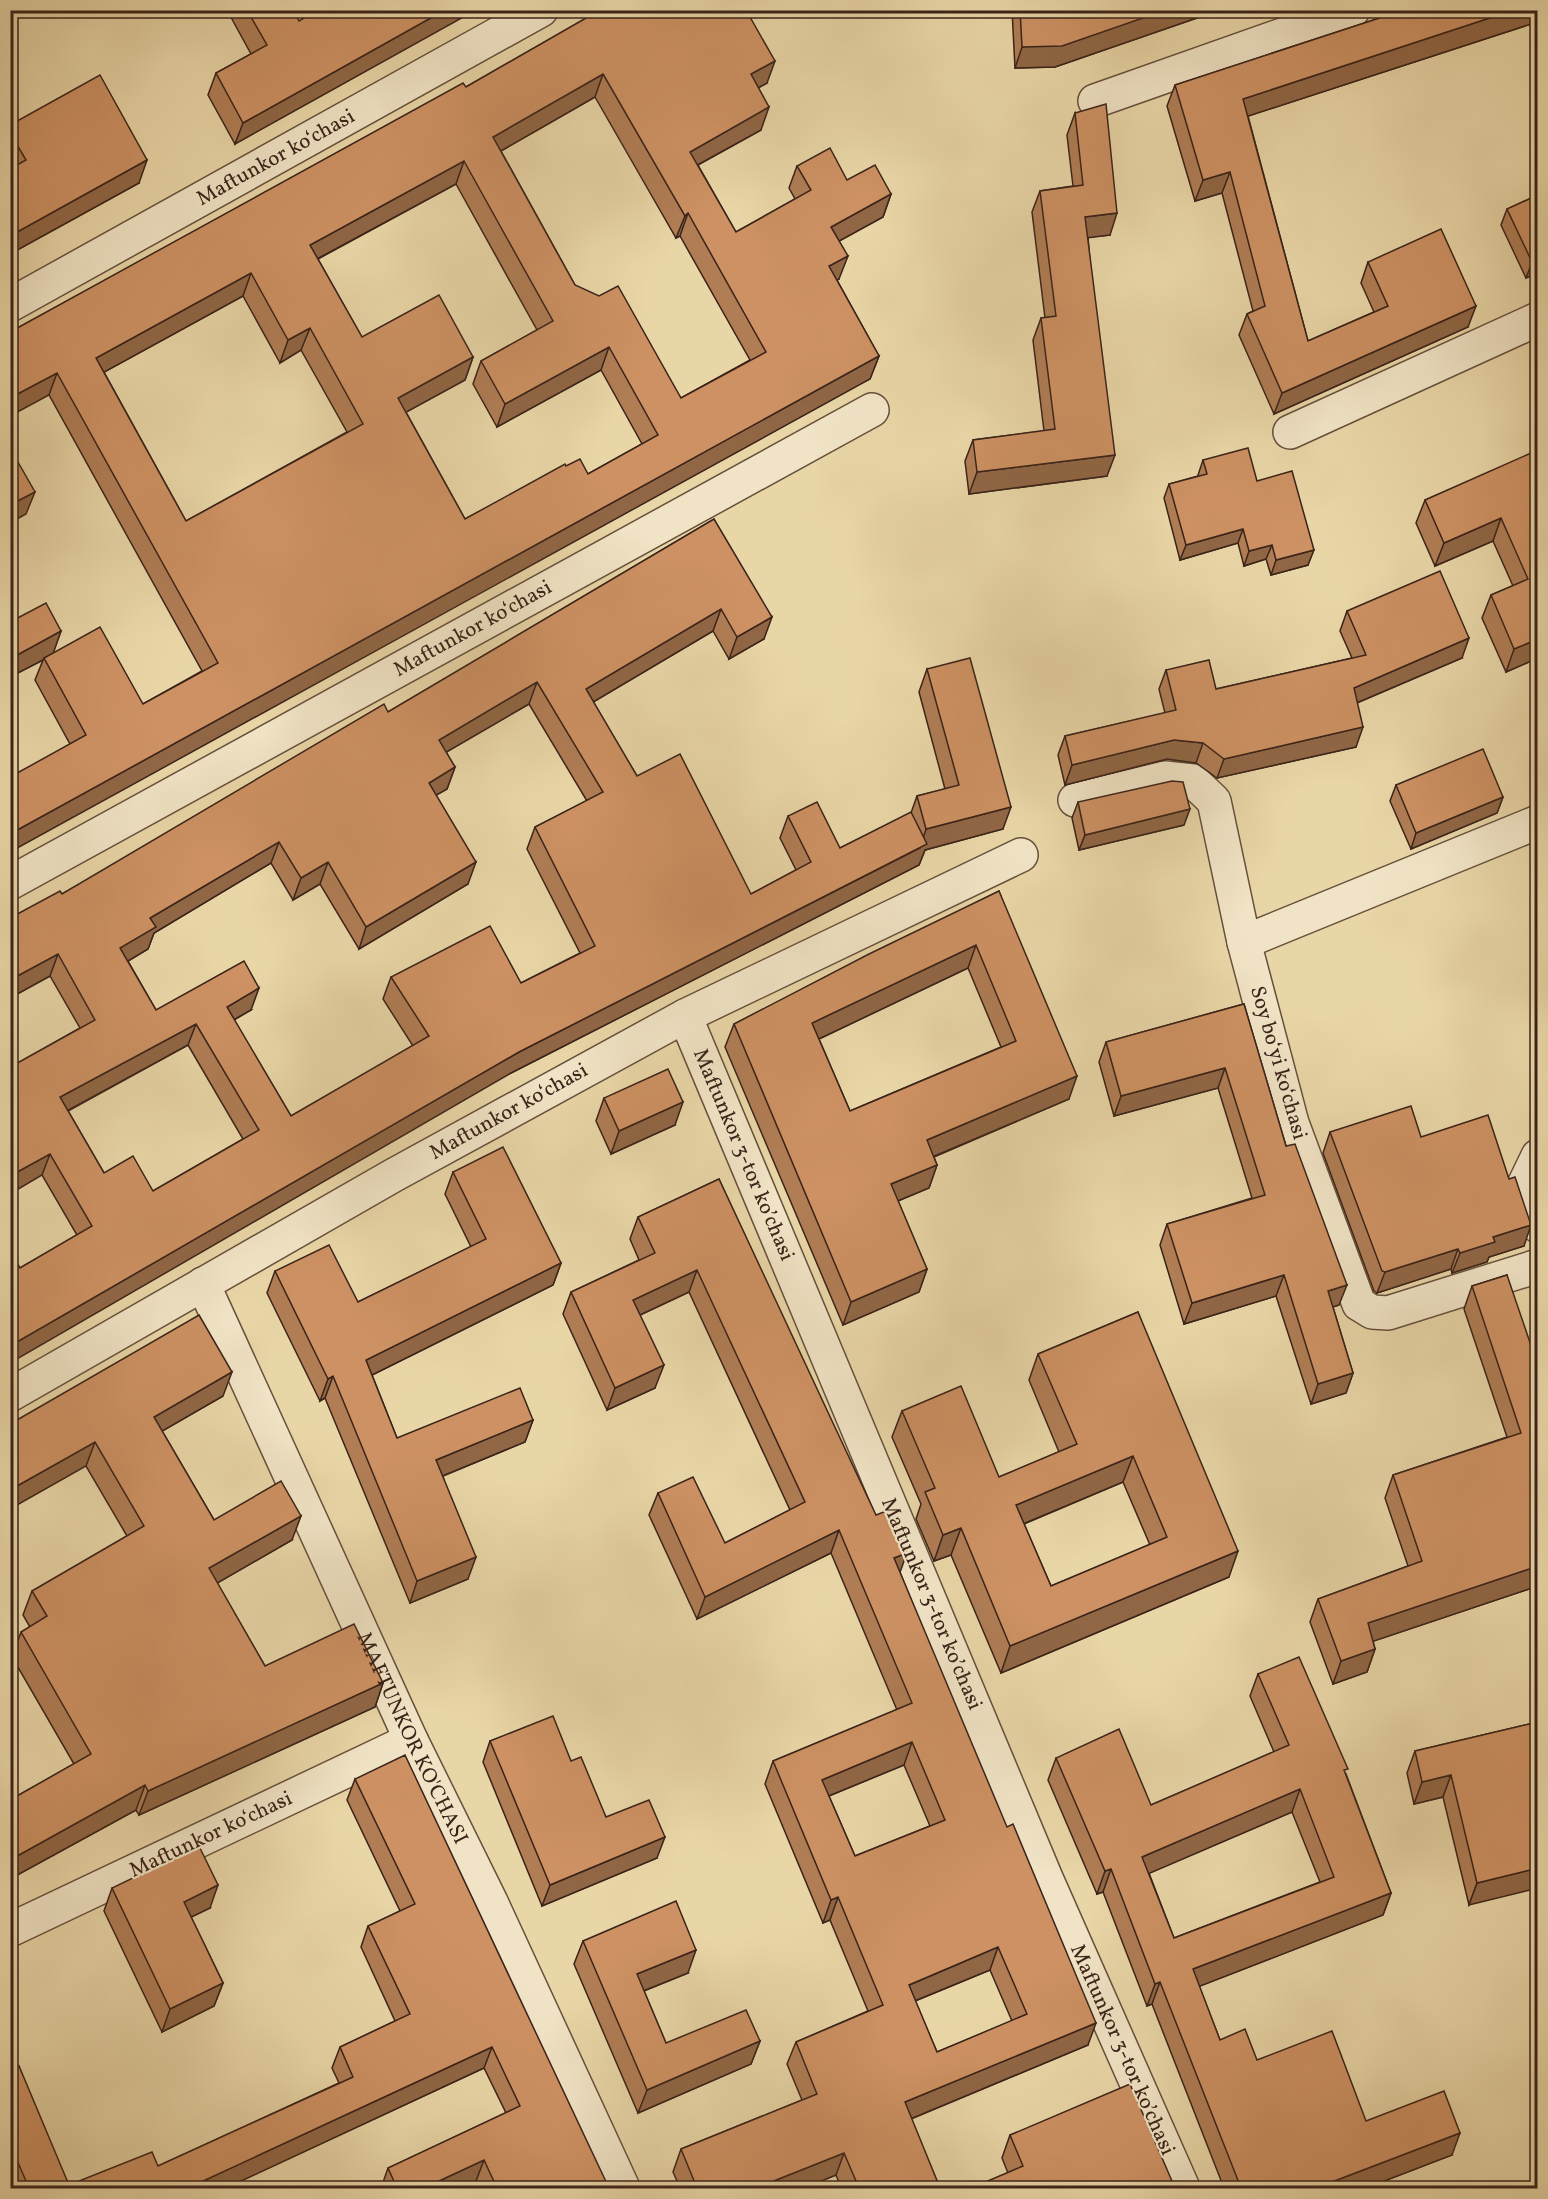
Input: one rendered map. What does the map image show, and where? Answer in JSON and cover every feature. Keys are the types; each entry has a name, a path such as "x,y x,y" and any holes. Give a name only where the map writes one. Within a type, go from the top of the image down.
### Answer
{"street":[{"name":"Maftunkor koʻchasi","path":"10,305 542,10"},
{"path":"1095,101 1353,10"},
{"path":"1290,432 1538,319"},
{"name":"Maftunkor koʻchasi","path":"10,882 873,410"},
{"path":"1075,800 1165,778 1193,781 1214,801 1244,942 1538,822"},
{"name":"Maftunkor koʻchasi","path":"10,1395 394,1175 685,1016 1021,855"},
{"name":"Soy boʻyi koʻchasi","path":"1244,942 1292,1123 1359,1304 1372,1312 1388,1313 1538,1266"},
{"name":"Maftunkor 3-tor koʼchasi","path":"685,1016 1046,1878 1184,2188"},
{"path":"1538,1156 1524,1185 1538,1226"},
{"name":"MAFTUNKOR KO'CHASI","path":"203,1284 411,1740 491,1902 623,2188"},
{"name":"Maftunkor koʻchasi","path":"10,1930 411,1740"}],"building":[{"path":"247,10 293,10 299,21 318,10 445,10 243,123 216,73 267,45"},
{"path":"600,10 746,10 775,61 751,74 769,107 690,152 736,232 811,190 797,166 830,148 847,180 875,165 891,194 831,227 848,256 829,266 879,356 10,834 10,777 86,735 44,658 100,627 143,704 218,663 57,373 10,398 10,332 463,83 466,87","holes":["603,74 685,216 688,213 766,352 681,398 618,286 599,296 575,285 493,137","464,161 553,321 481,361 505,404 609,347 658,435 588,474 580,459 566,466 565,464 465,519 398,398 473,357 439,295 362,337 310,245","251,273 288,340 310,328 363,424 186,521 96,358"]},
{"path":"1020,10 1166,10 1062,46 1022,47"},
{"path":"1404,10 1514,10 1243,99 1308,341 1388,306 1368,262 1441,229 1476,306 1282,393 1247,314 1265,306 1230,172 1203,180 1175,85"},
{"path":"100,75 147,160 10,236 10,169 26,160 10,133 10,125"},
{"path":"1106,104 1117,213 1085,217 1115,455 977,472 973,440 1055,429 1041,318 1056,316 1040,191 1083,185 1075,113"},
{"path":"1538,195 1538,260 1532,262 1507,209"},
{"path":"10,448 35,492 10,505"},
{"path":"1248,448 1257,481 1292,471 1314,550 1276,560 1272,545 1249,551 1243,529 1186,545 1169,484 1207,474 1203,460"},
{"path":"1531,453 1538,468 1538,639 1514,649 1491,595 1528,579 1501,518 1444,543 1425,500"},
{"path":"714,519 772,617 737,637 721,609 586,689 637,776 680,754 751,894 811,862 788,816 817,802 840,848 911,812 927,844 519,1052 10,1346 10,1251 20,1268 92,1226 50,1154 10,1176 10,1058 14,1065 95,1020 58,954 10,980 10,918 60,891 62,894 384,704 388,712","holes":["537,682 603,792 535,827 595,946 521,983 490,926 391,977 429,1036 291,1116 227,1007 259,988 244,961 156,1010 120,948 156,927 150,918 279,842 301,878 328,862 366,927 476,862 429,783 455,767 439,740","196,1024 259,1130 153,1191 133,1156 104,1173 60,1097"]},
{"path":"1440,571 1469,638 1354,688 1363,727 1224,759 1203,743 1174,740 1072,765 1065,736 1176,710 1166,670 1209,660 1216,689 1366,655 1347,611"},
{"path":"46,603 61,631 10,659 10,622"},
{"path":"970,658 1011,807 926,829 917,796 959,785 927,669"},
{"path":"1483,749 1503,797 1416,833 1396,785"},
{"path":"1172,781 1183,782 1190,809 1085,835 1078,802"},
{"path":"999,891 1077,1076 927,1140 937,1165 891,1184 927,1269 851,1302 734,1024 869,954","holes":["976,945 1016,1041 850,1111 812,1023"]},
{"path":"1244,1004 1286,1146 1295,1144 1347,1285 1328,1291 1353,1373 1318,1384 1284,1275 1192,1303 1167,1224 1265,1195 1225,1068 1121,1096 1106,1042"},
{"path":"668,1069 683,1102 619,1131 604,1098"},
{"path":"1411,1106 1421,1137 1488,1115 1509,1179 1515,1177 1531,1225 1493,1237 1495,1242 1460,1253 1458,1249 1382,1271 1330,1132"},
{"path":"503,1147 561,1263 366,1360 397,1438 520,1388 533,1420 436,1460 476,1557 417,1581 333,1376 328,1379 275,1271 329,1245 358,1302 486,1239 453,1172"},
{"path":"719,1179 876,1515 889,1510 907,1553 894,1558 1007,1827 1013,1824 1096,2023 905,2102 940,2188 859,2188 844,2153 756,2188 697,2188 681,2149 817,2094 796,2042 883,2005 838,1897 831,1900 773,1761 912,1703 839,1530 705,1597 658,1493 693,1477 725,1543 805,1502 697,1270 633,1300 664,1365 615,1388 571,1292 655,1253 638,1217","holes":["912,1742 945,1820 855,1856 822,1780","998,1947 1027,2014 937,2052 909,1985"]},
{"path":"1507,1275 1538,1366 1538,1566 1368,1623 1375,1649 1341,1661 1318,1599 1422,1561 1393,1475 1521,1433 1472,1286"},
{"path":"1138,1312 1238,1551 1010,1646 961,1528 943,1535 925,1492 935,1488 902,1411 961,1386 999,1477 1077,1444 1038,1354","holes":["1133,1456 1167,1537 1051,1586 1016,1505"]},
{"path":"199,1315 232,1372 154,1417 214,1520 281,1481 301,1516 209,1568 265,1666 354,1624 383,1683 148,1791 145,1785 10,1860 10,1800 91,1754 21,1632 47,1616 32,1591 144,1526 95,1442 10,1490 10,1424"},
{"path":"1299,1657 1348,1769 1344,1770 1391,1893 1193,1969 1220,2040 1245,2029 1257,2060 1332,2031 1366,2121 1444,2091 1460,2133 1316,2188 1241,2188 1160,1982 1155,1984 1111,1869 1105,1871 1056,1758 1119,1729 1151,1805 1289,1745 1258,1674","holes":["1300,1789 1334,1877 1174,1938 1142,1857"]},
{"path":"553,1716 571,1761 581,1757 606,1817 649,1800 665,1837 550,1885 490,1741"},
{"path":"1538,1722 1538,1868 1477,1883 1451,1775 1422,1782 1415,1751"},
{"path":"405,1755 609,2188 497,2188 484,2160 424,2188 397,2188 388,2168 520,2106 492,2047 188,2188 29,2188 10,2144 10,2066 13,2070 19,2066 69,2185 152,2152 158,2166 353,2077 340,2047 410,2014 368,1926 415,1904 355,1779"},
{"path":"199,1846 218,1885 184,1902 223,1983 170,2009 112,1888"},
{"path":"676,1901 696,1950 637,1974 666,2043 746,2010 760,2041 647,2090 583,1941"},
{"path":"1130,2084 1175,2188 986,2188 983,2183 1023,2166 1010,2135"}]}
